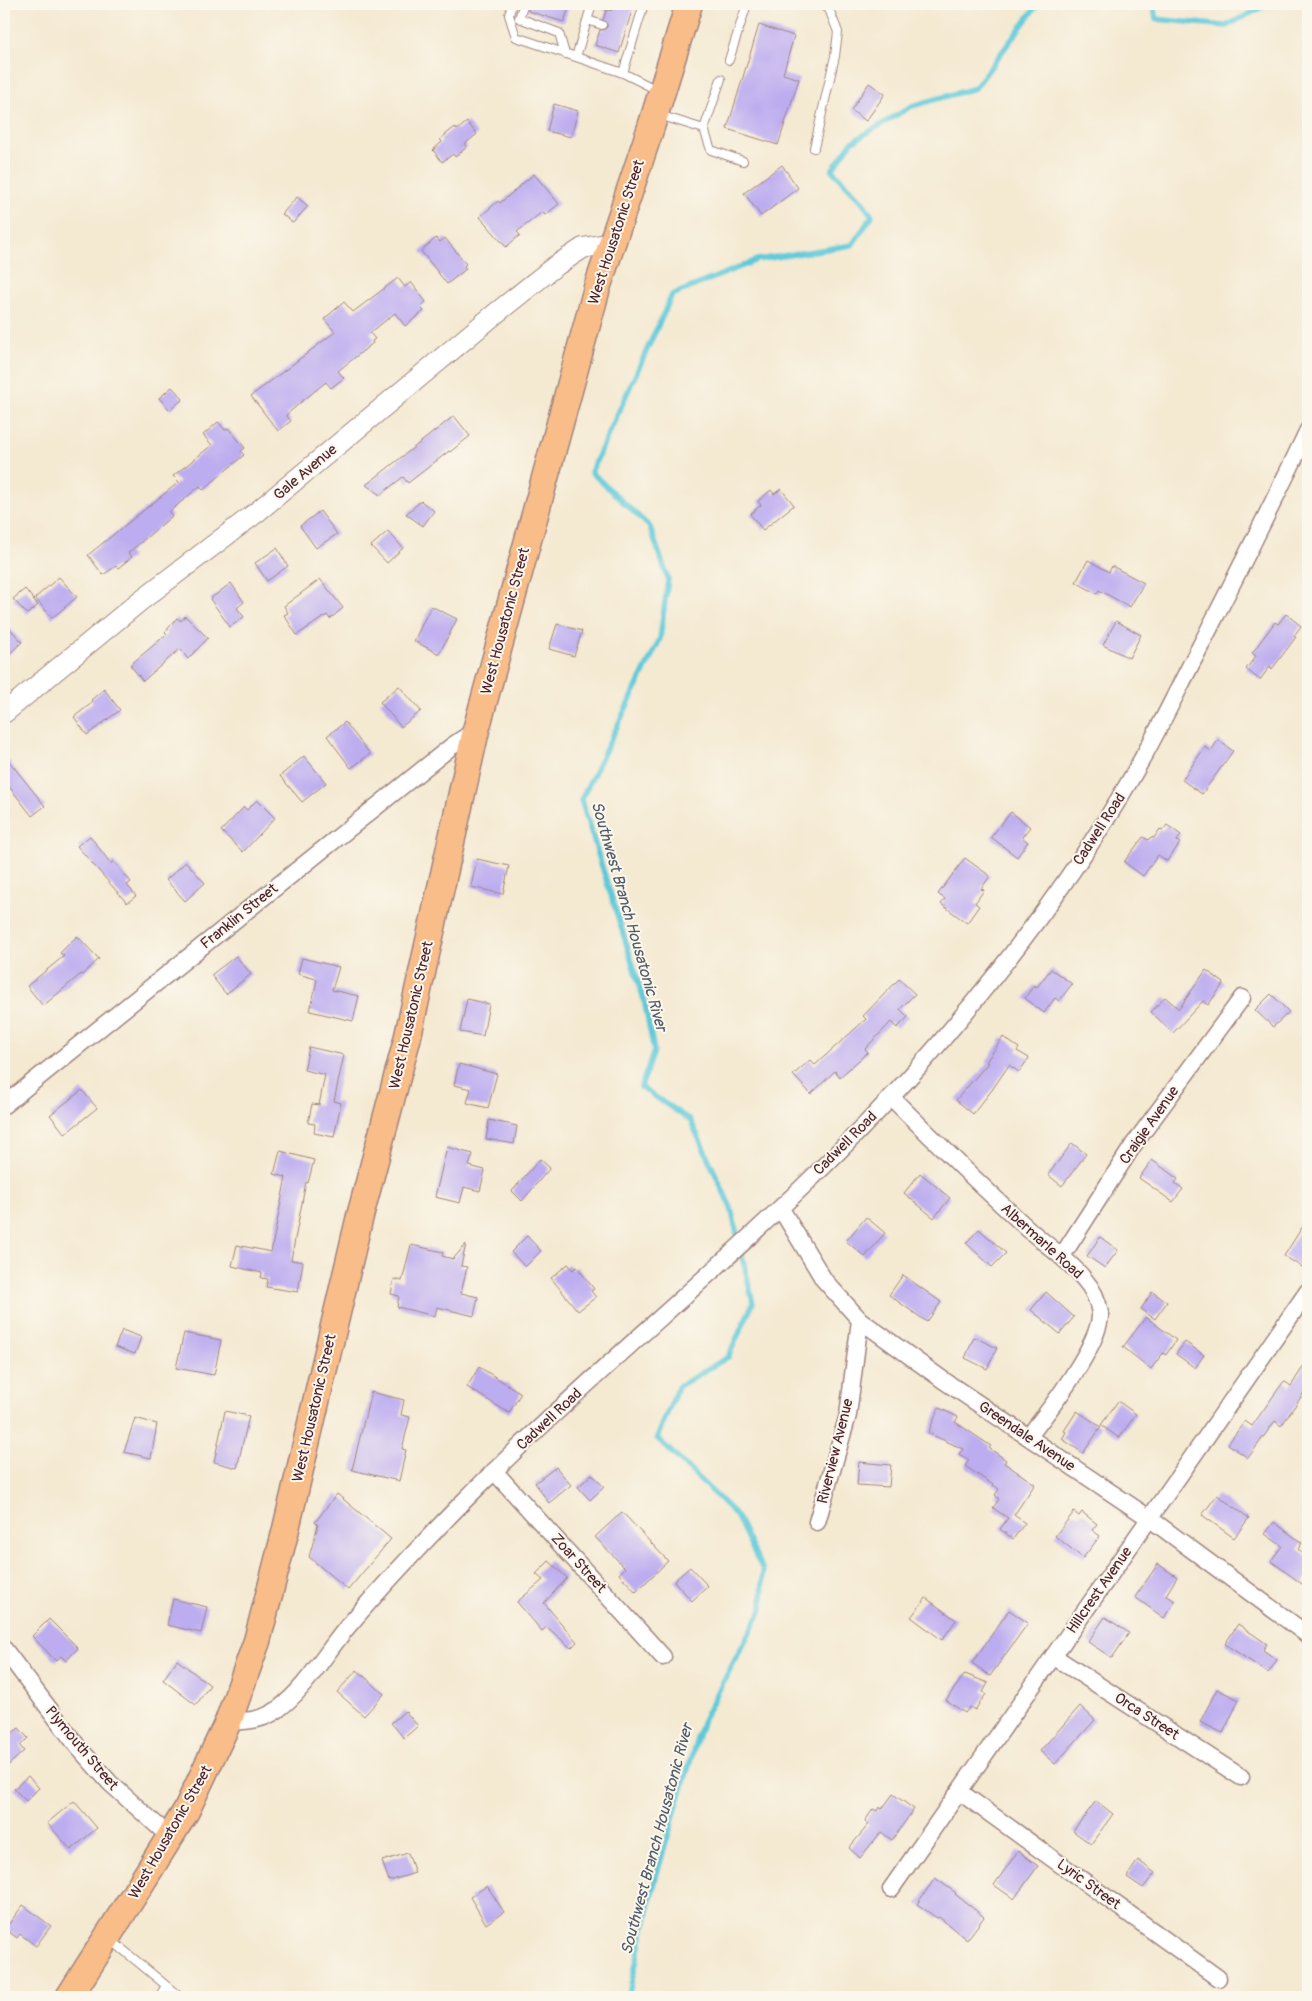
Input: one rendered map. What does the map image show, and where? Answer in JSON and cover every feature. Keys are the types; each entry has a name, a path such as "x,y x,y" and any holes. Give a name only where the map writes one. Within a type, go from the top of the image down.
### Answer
{"highway":[{"name":"West Housatonic Street","path":"69,1997 170,1837 201,1781 228,1722 257,1641 285,1533 359,1220 407,1040 476,730 597,288 689,4"}],"street":[{"name":"Gale Avenue","path":"4,713 140,601 257,512 480,326 554,267 583,248 612,243"},
{"name":"Cadwell Road","path":"228,1722 256,1720 276,1711 305,1682 348,1627 442,1524 494,1471 781,1208 891,1097 936,1047 1027,936 1102,826 1130,780 1170,705 1308,430"},
{"name":"Franklin Street","path":"4,1105 452,746 476,730"},
{"name":"Craigie Avenue","path":"1062,1256 1134,1144 1242,998"},
{"name":"Albermarle Road","path":"891,1097 960,1166 1027,1228 1062,1256 1085,1279 1096,1295 1100,1314 1094,1337 1054,1404 1029,1436"},
{"name":"Greendale Avenue","path":"781,1208 824,1280 860,1320 943,1380 1149,1518 1305,1634"},
{"name":"Hillcrest Avenue","path":"891,1889 1308,1292"},
{"name":"Riverview Avenue","path":"817,1522 848,1414 860,1320"},
{"name":"Zoar Street","path":"494,1471 663,1657"},
{"name":"Plymouth Street","path":"4,1650 78,1747 110,1783 170,1837"},
{"name":"Orca Street","path":"1053,1656 1241,1777"},
{"name":"Lyric Street","path":"960,1792 1218,1978"}],"lane":[{"path":"512,4 509,15 516,38 624,73 658,103 704,129"},
{"path":"524,4 519,18 559,33 565,54"},
{"path":"576,57 592,4"},
{"path":"624,73 644,4"},
{"path":"729,60 747,4"},
{"path":"814,148 835,56 838,32 830,9 821,4"},
{"path":"631,13 641,16"},
{"path":"588,20 602,25"},
{"path":"626,31 635,34"},
{"path":"721,79 704,129 712,150 743,161"},
{"path":"108,1938 180,1997"},
{"path":"159,1997 166,1986"}],"building":[{"path":"530,4 570,4 564,22 528,11"},
{"path":"613,4 634,4 619,53 595,45 600,30 607,27 603,20 606,11 612,10"},
{"path":"759,25 794,36 783,74 799,79 778,145 727,129"},
{"path":"869,83 885,94 866,121 851,110"},
{"path":"554,104 578,111 571,137 547,131"},
{"path":"467,122 477,134 465,144 467,147 455,157 453,154 442,162 433,150 442,142 440,139 455,127 457,130"},
{"path":"782,165 798,188 761,216 744,193"},
{"path":"534,174 559,204 545,215 542,212 517,232 520,235 506,247 480,217 498,201 500,203"},
{"path":"297,197 308,206 293,223 282,214"},
{"path":"436,238 440,242 445,238 466,264 464,266 466,269 447,284 421,251"},
{"path":"398,278 405,287 411,282 426,302 420,307 424,311 405,326 395,313 370,333 375,339 372,341 373,343 338,371 344,378 331,388 326,382 286,415 291,421 278,431 251,396 335,332 324,319 344,302 353,312"},
{"path":"172,387 183,399 170,410 159,398"},
{"path":"454,416 470,436 450,452 408,483 403,477 380,495 366,485"},
{"path":"218,422 225,430 228,428 245,448 241,451 244,455 203,490 200,486 169,512 172,516 128,553 132,557 118,568 116,566 103,575 88,555 179,482 173,476 212,445 203,435"},
{"path":"781,489 794,505 763,530 750,514 761,505 758,501 771,490 774,494"},
{"path":"421,501 434,511 423,526 406,514"},
{"path":"320,511 337,534 316,548 300,526"},
{"path":"388,531 403,548 387,563 371,546"},
{"path":"277,548 288,566 267,581 255,563"},
{"path":"1088,560 1109,572 1112,566 1144,583 1130,607 1099,590 1097,594 1076,582"},
{"path":"59,577 77,597 52,618 35,598"},
{"path":"320,579 343,608 330,619 327,615 297,635 284,615 288,613 284,606"},
{"path":"231,583 244,602 237,608 244,617 230,627 210,599"},
{"path":"25,589 38,605 27,614 13,599"},
{"path":"431,606 457,619 439,654 414,641"},
{"path":"1286,614 1301,626 1294,636 1296,637 1272,669 1270,666 1260,680 1246,669 1256,656 1252,653 1275,622 1278,624"},
{"path":"185,616 208,638 188,659 180,649 143,681 130,665 167,634 165,632 177,618 181,621"},
{"path":"1116,621 1141,635 1129,658 1103,645"},
{"path":"4,622 22,642 4,659"},
{"path":"557,624 582,631 574,656 549,649"},
{"path":"399,686 421,711 401,727 380,702"},
{"path":"104,689 120,710 87,735 74,717 93,702 91,700"},
{"path":"345,722 370,754 351,768 327,736"},
{"path":"1218,740 1233,751 1202,794 1182,780 1205,747 1211,751"},
{"path":"4,755 45,806 32,816 4,780"},
{"path":"304,756 326,783 302,802 280,776"},
{"path":"257,800 275,818 243,852 221,831 244,807 247,810"},
{"path":"1011,812 1030,827 1022,837 1028,842 1017,857 991,837"},
{"path":"1167,825 1181,835 1177,841 1180,843 1167,861 1158,855 1143,876 1124,862 1143,837 1148,840 1151,837 1154,838 1160,829 1162,831"},
{"path":"90,836 111,864 113,861 131,882 127,885 136,896 127,903 77,846"},
{"path":"965,858 990,876 981,889 984,890 975,903 979,906 967,923 941,904 945,899 938,894"},
{"path":"477,859 509,866 503,894 471,887"},
{"path":"186,862 205,883 185,901 166,880"},
{"path":"77,936 99,959 43,1006 27,986 64,956 60,953"},
{"path":"236,956 251,974 226,994 211,975"},
{"path":"302,958 339,967 332,990 359,996 353,1021 310,1011 317,980 298,974"},
{"path":"1051,969 1072,984 1059,1001 1055,998 1044,1013 1025,998 1034,985 1037,987"},
{"path":"1206,970 1224,983 1208,1005 1203,1001 1173,1033 1151,1012 1165,997 1179,1009"},
{"path":"899,979 915,994 900,1009 908,1017 897,1028 891,1022 865,1049 868,1052 840,1077 835,1071 811,1094 793,1075 810,1060 815,1065 866,1019 863,1016"},
{"path":"1271,994 1289,1012 1273,1027 1255,1010"},
{"path":"467,999 489,1004 483,1036 460,1032"},
{"path":"1003,1037 1019,1048 1017,1051 1029,1058 1019,1072 1009,1065 973,1114 956,1100 988,1063 986,1062"},
{"path":"309,1047 344,1055 334,1101 341,1103 334,1137 314,1133 315,1124 308,1123 312,1104 319,1105 325,1075 304,1070"},
{"path":"459,1064 497,1074 488,1108 467,1103 471,1089 454,1085"},
{"path":"82,1090 97,1108 65,1134 50,1115"},
{"path":"489,1120 517,1126 514,1144 486,1139"},
{"path":"1072,1143 1086,1154 1062,1186 1048,1175"},
{"path":"447,1147 473,1154 469,1166 485,1170 480,1191 464,1187 460,1203 435,1197"},
{"path":"280,1151 314,1160 308,1183 306,1182 291,1260 303,1262 298,1292 266,1287 268,1279 261,1278 262,1273 232,1266 237,1245 271,1252 286,1177 274,1174"},
{"path":"540,1159 550,1168 522,1201 512,1191"},
{"path":"1152,1160 1178,1179 1175,1183 1183,1189 1173,1202 1139,1178"},
{"path":"920,1173 950,1198 934,1218 904,1193"},
{"path":"866,1217 885,1233 865,1257 846,1241"},
{"path":"1308,1218 1308,1257 1302,1267 1284,1256"},
{"path":"979,1229 1006,1253 992,1267 966,1243"},
{"path":"527,1236 541,1251 525,1267 511,1252"},
{"path":"1100,1237 1118,1250 1105,1268 1087,1256"},
{"path":"466,1244 461,1266 467,1267 461,1293 478,1297 474,1316 437,1307 435,1316 397,1307 399,1296 391,1294 394,1279 402,1281 411,1245 443,1252 442,1256 453,1259"},
{"path":"568,1264 573,1270 577,1267 594,1289 591,1291 596,1297 578,1311 551,1278"},
{"path":"903,1275 941,1302 927,1322 889,1295"},
{"path":"1046,1292 1074,1317 1060,1334 1031,1310"},
{"path":"1152,1292 1167,1302 1155,1319 1141,1309"},
{"path":"1146,1317 1176,1340 1166,1355 1163,1353 1151,1369 1123,1347"},
{"path":"122,1330 141,1337 135,1354 115,1347"},
{"path":"184,1333 221,1340 214,1375 176,1368"},
{"path":"974,1337 997,1348 987,1369 965,1358"},
{"path":"1185,1342 1204,1355 1195,1368 1176,1354"},
{"path":"1308,1359 1308,1387 1281,1426 1275,1421 1248,1458 1228,1444 1245,1421 1252,1426 1284,1381 1291,1386"},
{"path":"479,1367 521,1393 509,1413 467,1387"},
{"path":"371,1392 404,1400 401,1415 410,1417 402,1449 406,1450 399,1481 352,1470"},
{"path":"1118,1401 1136,1414 1119,1438 1101,1425"},
{"path":"939,1408 958,1417 955,1422 991,1446 989,1448 1006,1460 1004,1463 1035,1484 1014,1515 1025,1523 1013,1539 1000,1529 1008,1518 993,1508 999,1499 995,1495 999,1489 965,1466 969,1460 959,1454 963,1449 928,1433"},
{"path":"225,1411 249,1416 237,1468 214,1462"},
{"path":"1077,1411 1101,1427 1083,1453 1062,1439 1066,1432 1064,1431"},
{"path":"135,1418 157,1424 151,1458 124,1452"},
{"path":"859,1462 891,1465 889,1487 857,1485"},
{"path":"556,1467 571,1485 549,1503 535,1483"},
{"path":"592,1474 604,1487 590,1500 578,1487"},
{"path":"337,1494 391,1539 348,1590 309,1557 318,1525 315,1522"},
{"path":"1217,1495 1249,1518 1234,1538 1202,1515"},
{"path":"622,1512 668,1561 636,1592 619,1574 625,1568 595,1537"},
{"path":"1074,1512 1079,1516 1082,1512 1097,1524 1092,1530 1100,1536 1083,1558 1055,1536"},
{"path":"1274,1522 1302,1543 1298,1549 1308,1557 1308,1576 1302,1584 1271,1561 1282,1546 1265,1534"},
{"path":"549,1561 567,1578 544,1603 577,1642 571,1648 547,1627 542,1631 517,1602 543,1580 536,1574"},
{"path":"1158,1564 1177,1577 1166,1595 1175,1601 1164,1618 1135,1597"},
{"path":"690,1567 708,1586 692,1601 674,1581"},
{"path":"926,1598 956,1620 942,1640 911,1617"},
{"path":"173,1599 207,1607 201,1633 167,1625"},
{"path":"1009,1610 1028,1623 990,1676 972,1663"},
{"path":"1105,1617 1129,1633 1112,1658 1088,1642"},
{"path":"49,1619 78,1648 66,1661 61,1656 56,1661 32,1636"},
{"path":"1238,1624 1267,1644 1263,1650 1277,1660 1268,1673 1225,1644"},
{"path":"177,1660 210,1685 196,1705 163,1680"},
{"path":"357,1670 384,1694 364,1716 337,1692"},
{"path":"965,1674 988,1683 983,1692 986,1694 975,1710 970,1707 965,1713 946,1700"},
{"path":"1217,1689 1239,1700 1223,1733 1200,1722"},
{"path":"1080,1706 1095,1720 1055,1764 1040,1751"},
{"path":"405,1711 418,1726 404,1738 391,1723"},
{"path":"4,1723 12,1733 19,1728 28,1738 20,1746 24,1751 4,1769"},
{"path":"28,1776 39,1788 26,1801 14,1789"},
{"path":"893,1794 914,1809 892,1840 881,1832 860,1858 849,1848 869,1824 865,1821 873,1809 877,1811 879,1807 882,1809"},
{"path":"74,1801 97,1828 71,1850 47,1823"},
{"path":"1096,1801 1113,1814 1091,1844 1073,1831"},
{"path":"1018,1851 1038,1866 1014,1899 994,1885"},
{"path":"408,1853 415,1873 389,1881 382,1861"},
{"path":"1138,1860 1155,1873 1143,1888 1127,1877"},
{"path":"935,1878 984,1917 967,1940 939,1917 937,1918 917,1904"},
{"path":"487,1886 504,1912 486,1924 470,1897"},
{"path":"23,1905 51,1926 36,1946 20,1934 17,1938 5,1929"}],"waterway":[{"name":"Southwest Branch Housatonic River","path":"628,1997 657,1873 702,1722 762,1609 763,1570 736,1515 657,1438 678,1387 728,1357 753,1303 731,1208 691,1121 641,1087 654,1051 644,1000 581,800 660,639 668,579 650,527 591,472 672,295 757,260 852,245 872,216 862,201 832,170 852,142 912,106 975,88 1038,4"},
{"name":"Southwest Branch Housatonic River","path":"1153,4 1156,19 1226,26 1268,4"}]}
